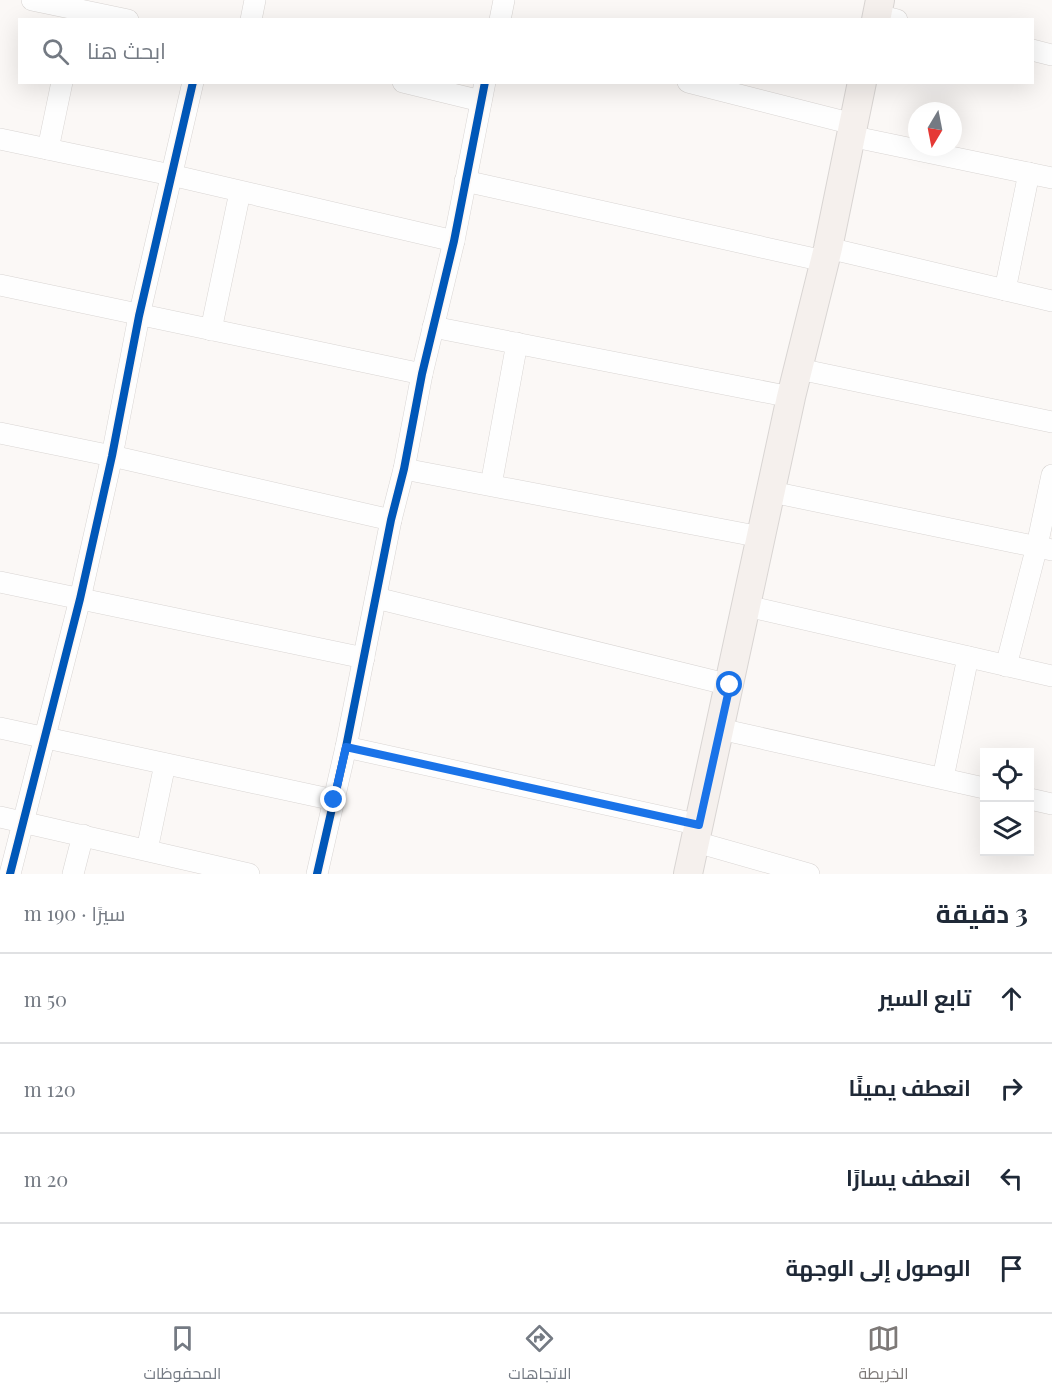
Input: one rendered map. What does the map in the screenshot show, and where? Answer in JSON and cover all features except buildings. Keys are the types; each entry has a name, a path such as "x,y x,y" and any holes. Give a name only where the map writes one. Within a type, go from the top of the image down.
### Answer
{"main road":[{"path":"688,874 791,397 826,255 862,84"}],"street":[{"path":"32,0 76,14 111,18"},
{"path":"251,18 255,0"},
{"path":"500,18 504,0"},
{"path":"1034,50 1052,55"},
{"path":"48,149 62,84"},
{"path":"10,874 80,599 112,456 139,316 193,84"},
{"path":"317,874 346,747 422,374 454,241 483,92 419,84"},
{"path":"695,84 852,130 1052,178"},
{"path":"0,139 171,175 454,241"},
{"path":"1005,290 1029,173"},
{"path":"465,181 661,226 826,255 1052,301"},
{"path":"211,330 240,192"},
{"path":"0,285 422,374"},
{"path":"433,327 791,397"},
{"path":"491,484 517,343"},
{"path":"799,369 1052,422"},
{"path":"0,433 112,456 391,520"},
{"path":"404,469 761,537"},
{"path":"1006,666 1045,548 1052,475"},
{"path":"772,492 1045,548"},
{"path":"0,582 364,658"},
{"path":"376,598 730,685"},
{"path":"747,606 1052,676"},
{"path":"943,778 968,657"},
{"path":"0,728 334,800"},
{"path":"720,729 980,787"},
{"path":"346,747 698,834 809,874"},
{"path":"147,850 165,764"},
{"path":"1034,800 1052,804"},
{"path":"0,817 147,850 195,867 249,874"},
{"path":"73,874 83,835"}],"cycle path":[{"path":"10,874 80,599 112,456 139,316 193,84"},
{"path":"317,874 346,747 422,374 454,241 485,84"}],"route":[{"path":"334,800 346,747 699,825 730,685"}]}
